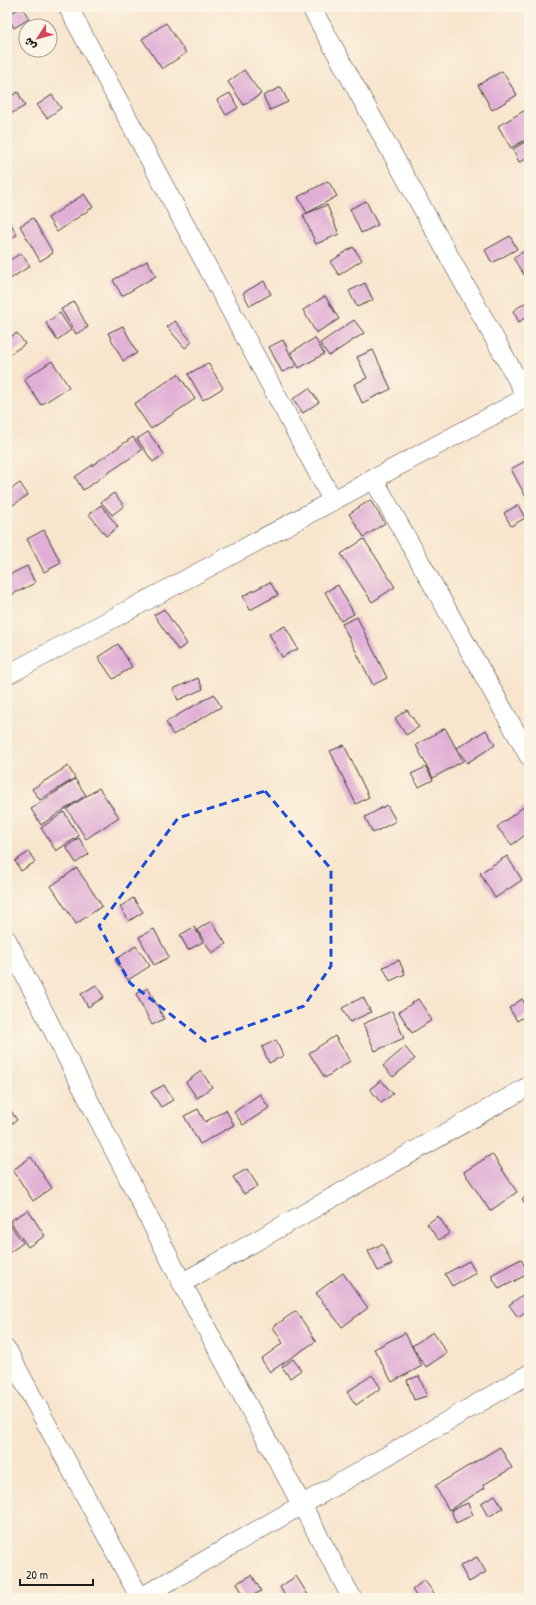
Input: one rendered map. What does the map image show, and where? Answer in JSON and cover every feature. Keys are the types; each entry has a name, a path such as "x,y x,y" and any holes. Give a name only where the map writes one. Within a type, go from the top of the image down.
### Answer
{"street":[{"path":"68,7 333,501"},
{"path":"7,675 528,396 311,7"},
{"path":"373,478 529,756"},
{"path":"7,940 182,1283 352,1598"},
{"path":"182,1283 529,1086"},
{"path":"7,1350 140,1598 529,1374"}],"highlighted area":[{"path":"265,791 331,869 331,966 304,1006 205,1041 130,983 99,926 178,818"}],"building":[{"path":"22,7 28,18 18,18 18,26 14,28 7,15"},
{"path":"166,23 186,53 162,69 142,39"},
{"path":"244,70 261,94 244,105 228,82"},
{"path":"502,71 517,95 492,110 478,85"},
{"path":"281,87 288,102 270,110 263,96"},
{"path":"18,92 25,106 7,116 7,98"},
{"path":"230,93 238,108 226,115 217,100"},
{"path":"52,95 61,108 47,118 37,105"},
{"path":"529,108 529,138 511,148 498,126"},
{"path":"525,142 529,150 529,158 519,162 513,149"},
{"path":"328,181 337,196 307,213 298,197"},
{"path":"84,194 93,207 57,232 48,218"},
{"path":"366,201 378,225 361,233 350,209"},
{"path":"327,205 339,234 316,244 303,215"},
{"path":"7,217 17,235 7,241"},
{"path":"33,218 53,253 40,261 20,226"},
{"path":"510,236 517,249 492,263 485,250"},
{"path":"353,247 362,260 339,275 330,262"},
{"path":"529,248 529,282 513,258"},
{"path":"21,253 30,266 7,281 7,262"},
{"path":"147,261 156,276 122,296 113,280"},
{"path":"264,281 271,294 250,306 243,293"},
{"path":"365,283 373,300 357,307 349,291"},
{"path":"325,296 339,319 316,333 303,310"},
{"path":"74,302 88,327 76,334 61,309"},
{"path":"526,302 529,306 529,315 519,322 513,311"},
{"path":"60,313 71,330 57,340 46,323"},
{"path":"354,320 364,333 329,356 320,343"},
{"path":"175,321 192,342 185,348 167,327"},
{"path":"123,326 137,353 123,361 108,333"},
{"path":"17,333 25,344 10,354 7,349 7,339"},
{"path":"315,338 324,354 299,368 291,352"},
{"path":"283,340 296,366 282,372 269,347"},
{"path":"373,350 391,389 362,403 354,384 367,378 357,357"},
{"path":"52,361 69,387 41,405 24,379"},
{"path":"208,363 223,388 203,400 188,374"},
{"path":"178,374 195,399 151,429 134,404"},
{"path":"309,388 319,402 303,413 293,399"},
{"path":"148,432 164,454 153,462 137,439"},
{"path":"133,437 142,450 83,490 75,477"},
{"path":"529,459 529,503 511,469"},
{"path":"20,483 28,495 7,509 7,492"},
{"path":"114,493 124,506 112,515 101,502"},
{"path":"370,500 385,523 364,537 349,514"},
{"path":"101,505 118,527 106,536 89,514"},
{"path":"518,505 525,518 511,526 504,513"},
{"path":"44,530 61,563 44,572 27,539"},
{"path":"364,539 395,587 372,602 341,554"},
{"path":"27,566 35,583 7,597 7,576"},
{"path":"270,582 278,595 250,610 243,596"},
{"path":"338,585 354,614 341,621 325,592"},
{"path":"164,609 187,644 178,650 154,615"},
{"path":"357,617 387,678 373,685 342,624"},
{"path":"285,626 298,649 282,657 269,634"},
{"path":"118,644 132,667 113,679 98,657"},
{"path":"198,678 203,689 178,700 173,689"},
{"path":"214,694 221,707 173,735 166,722"},
{"path":"407,710 419,727 406,735 395,718"},
{"path":"445,728 463,761 433,778 416,745"},
{"path":"486,730 495,745 467,763 457,748"},
{"path":"344,745 369,797 356,804 330,751"},
{"path":"68,766 75,778 40,800 32,789"},
{"path":"426,767 433,780 419,787 411,774"},
{"path":"75,779 86,795 41,825 31,809"},
{"path":"99,788 119,817 86,839 67,809"},
{"path":"387,805 396,821 373,833 365,817"},
{"path":"526,805 529,808 529,832 512,845 497,827"},
{"path":"64,812 79,836 56,851 41,828"},
{"path":"79,838 89,854 76,863 66,847"},
{"path":"29,852 35,862 21,871 15,861"},
{"path":"507,856 522,880 495,898 480,873"},
{"path":"77,868 102,906 76,924 51,886"},
{"path":"133,898 143,912 129,921 120,907"},
{"path":"211,921 226,944 212,953 197,930"},
{"path":"194,927 203,942 188,950 180,935"},
{"path":"154,929 169,957 154,965 139,937"},
{"path":"136,946 150,966 128,980 115,960"},
{"path":"399,960 405,974 390,981 383,967"},
{"path":"96,985 104,997 88,1007 81,994"},
{"path":"148,988 164,1019 152,1025 136,994"},
{"path":"363,997 371,1012 350,1022 342,1008"},
{"path":"418,999 432,1020 412,1033 399,1012"},
{"path":"522,999 529,1010 529,1013 517,1021 509,1008"},
{"path":"392,1011 404,1038 375,1051 363,1024"},
{"path":"335,1036 350,1061 325,1078 309,1053"},
{"path":"276,1040 283,1056 269,1063 262,1047"},
{"path":"405,1047 415,1059 393,1077 383,1066"},
{"path":"201,1071 212,1087 197,1098 186,1082"},
{"path":"381,1080 393,1094 381,1103 370,1089"},
{"path":"164,1085 173,1100 161,1107 151,1092"},
{"path":"260,1094 269,1108 243,1125 234,1112"},
{"path":"7,1105 17,1120 7,1127"},
{"path":"198,1109 205,1122 226,1110 234,1125 200,1144 184,1116"},
{"path":"492,1154 517,1192 490,1211 464,1172"},
{"path":"31,1157 52,1188 33,1201 13,1170"},
{"path":"247,1169 258,1186 244,1194 233,1177"},
{"path":"529,1194 529,1209 522,1199"},
{"path":"28,1210 45,1236 28,1247 10,1221"},
{"path":"438,1216 450,1233 439,1240 427,1224"},
{"path":"7,1220 23,1243 7,1254"},
{"path":"382,1244 392,1264 378,1271 368,1251"},
{"path":"521,1259 528,1274 499,1289 491,1275"},
{"path":"469,1261 476,1273 452,1286 445,1274"},
{"path":"343,1273 368,1308 342,1327 316,1293"},
{"path":"529,1290 529,1309 518,1317 509,1305"},
{"path":"296,1311 316,1341 270,1372 261,1359 283,1343 273,1327"},
{"path":"433,1332 447,1353 426,1367 412,1346"},
{"path":"405,1333 422,1366 392,1382 374,1349"},
{"path":"293,1359 301,1370 290,1378 282,1367"},
{"path":"372,1375 381,1388 356,1405 347,1392"},
{"path":"419,1376 427,1396 414,1400 407,1380"},
{"path":"500,1447 512,1468 483,1485 485,1488 449,1510 435,1486"},
{"path":"495,1495 503,1508 488,1517 481,1503"},
{"path":"468,1503 473,1515 456,1523 451,1510"},
{"path":"477,1557 486,1572 469,1582 460,1566"},
{"path":"252,1575 261,1591 248,1598 245,1598 237,1583"},
{"path":"296,1576 310,1598 286,1598 280,1587"},
{"path":"424,1580 438,1598 418,1598 412,1590"}]}
